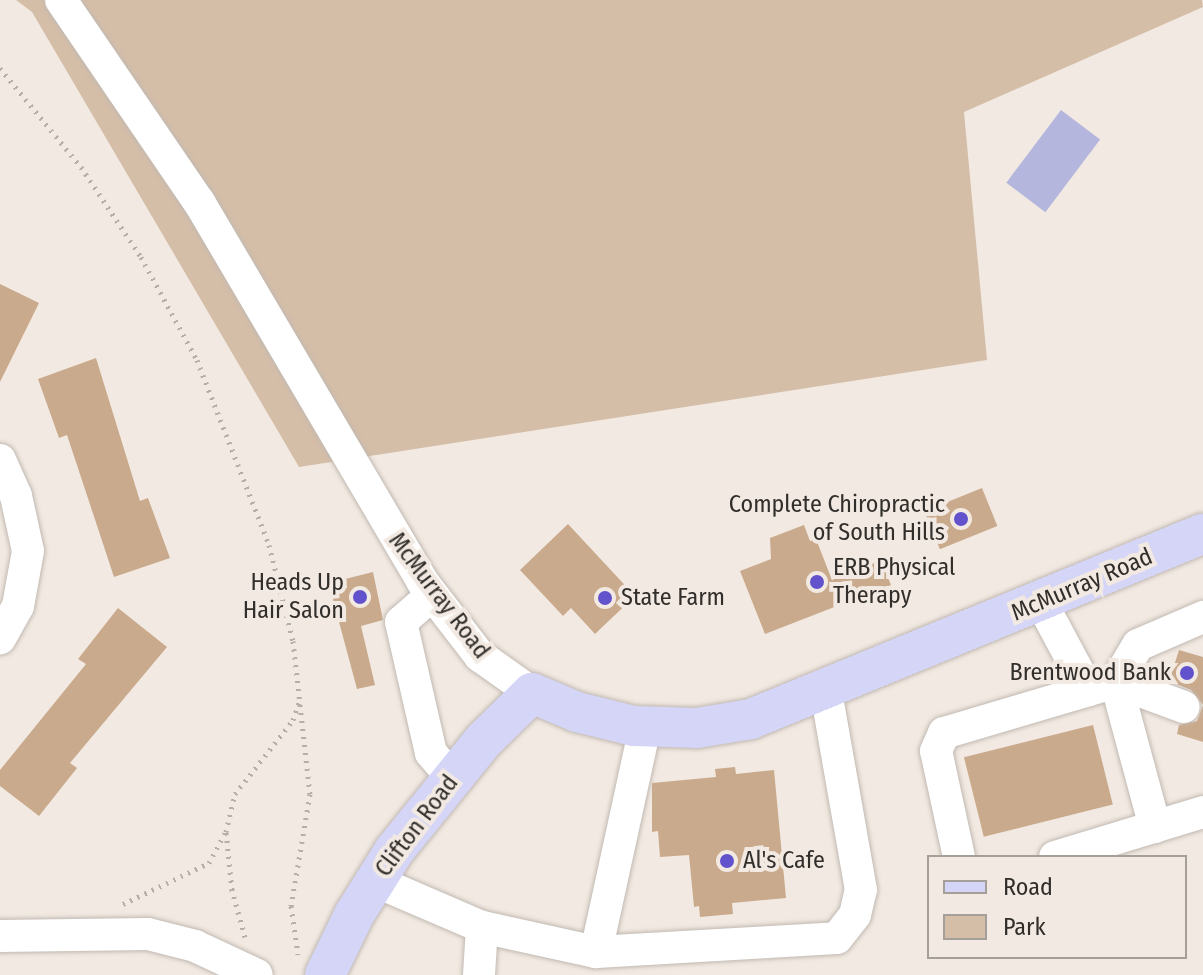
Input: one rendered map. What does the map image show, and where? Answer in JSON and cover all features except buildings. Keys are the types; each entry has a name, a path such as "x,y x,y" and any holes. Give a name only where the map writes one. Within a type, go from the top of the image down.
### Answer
{"main road":[{"name":"McMurray Road","path":"532,693 604,720 645,727 729,724 826,692 1203,534"},
{"name":"Clifton Road","path":"312,968 453,778 532,693"}],"street":[{"name":"McMurray Road","path":"61,0 191,190 432,595 480,656 532,693"},
{"path":"0,460 16,496 28,551 18,606 0,638"},
{"path":"432,595 401,622 431,753 453,778"},
{"path":"1041,602 1102,686 1155,827"},
{"path":"1102,686 1138,645 1203,617"},
{"path":"959,855 938,740 944,733 1102,686 1184,707"},
{"path":"375,881 482,927 634,962 837,938 855,915 861,890 854,833 826,692"},
{"path":"596,952 645,727"},
{"path":"1062,855 1203,812"},
{"path":"479,975 482,927"},
{"path":"0,936 148,934 195,946 256,974"}],"path":[{"path":"0,68 81,167 141,257 197,360 269,545 301,696 310,794 291,906 312,968"},
{"path":"104,935 104,913 209,863 226,832 235,794 293,720 301,696"},
{"path":"226,832 232,890 256,974"}],"green space":[{"path":"16,0 1202,0 1203,7 964,112 987,360 299,467 32,12"}],"water":[{"path":"1061,110 1100,139 1045,212 1006,183"}],"place":[{"name":"Complete Chiropractic of South Hills","path":"961,519"},
{"name":"ERB Physical Therapy","path":"817,582"},
{"name":"Heads Up Hair Salon","path":"360,597"},
{"name":"State Farm","path":"605,598"},
{"name":"Brentwood Bank","path":"1187,673"},
{"name":"Al's Cafe","path":"727,861"}]}
